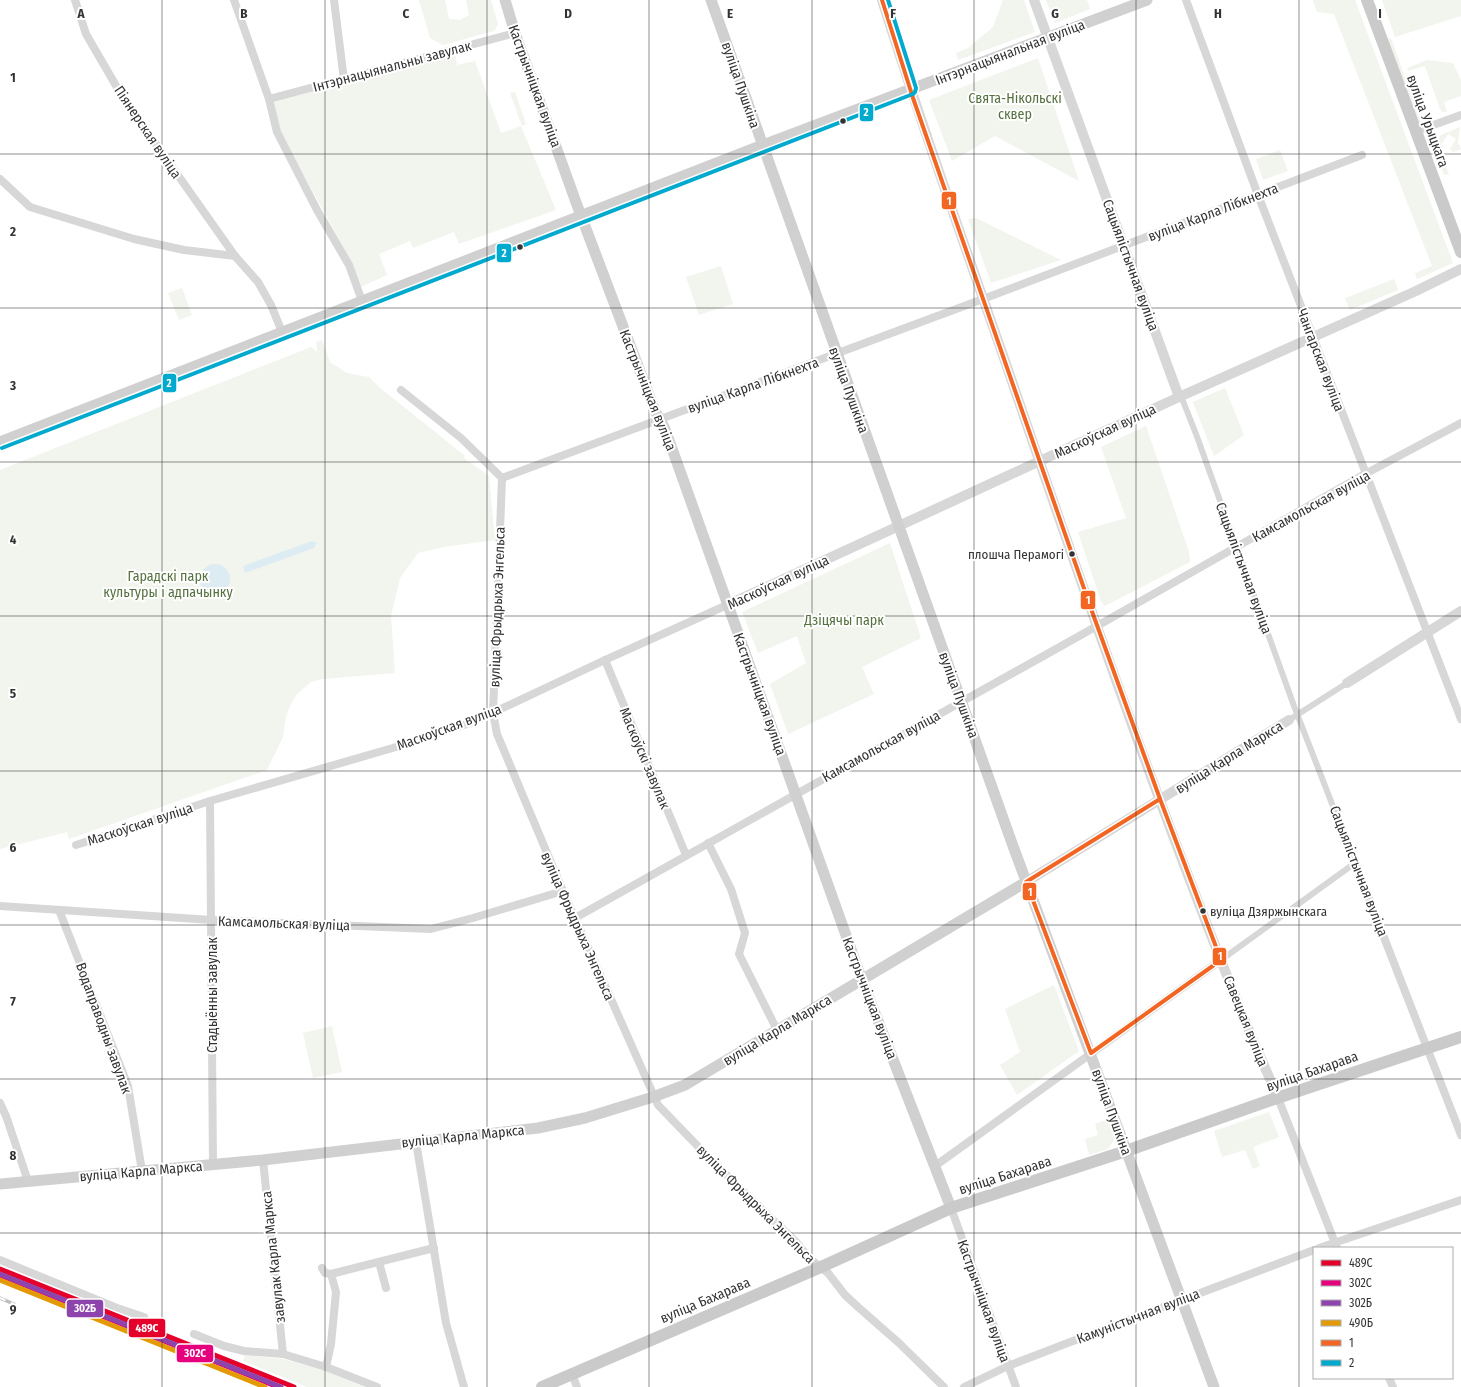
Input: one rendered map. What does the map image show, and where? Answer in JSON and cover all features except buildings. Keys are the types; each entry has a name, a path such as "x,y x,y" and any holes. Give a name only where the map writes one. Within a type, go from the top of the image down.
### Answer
{"main road":[{"name":"Кастрычніцкая вуліца","path":"505,0 515,33 581,215 655,411 661,419 668,434 727,605 862,980 951,1208"},
{"name":"вуліца Пушкіна","path":"711,0 836,354 1026,882 1091,1053 1214,1387"},
{"name":"Інтэрнацыянальная вуліца","path":"0,442 762,145 1147,0"},
{"name":"вуліца Урыцкага","path":"1367,0 1461,252"},
{"name":"вуліца Карла Маркса","path":"0,1184 263,1160 538,1128 585,1118 653,1098 685,1085 1026,882"},
{"name":"вуліца Бахарава","path":"542,1387 821,1267 951,1208 1126,1151 1278,1098 1461,1037"}],"street":[{"name":"Піянерская вуліца","path":"75,0 86,34 122,96 224,241 258,282 271,305 282,332"},
{"path":"234,0 269,99 277,132 317,210 349,265 362,301"},
{"path":"334,0 344,80"},
{"name":"Савецкая вуліца","path":"882,0 910,89 1039,462 1160,799 1221,960 1251,1036 1278,1098 1336,1245"},
{"name":"Сацыялістычная вуліца","path":"1034,0 1179,396 1183,401 1196,434 1298,714 1461,1134"},
{"name":"Чангарская вуліца","path":"1186,0 1258,195 1461,719"},
{"name":"Інтэрнацыянальны завулак","path":"269,99 515,33"},
{"path":"1416,131 1461,115"},
{"name":"вуліца Карла Лібкнехта","path":"502,478 983,299 1362,155"},
{"path":"0,179 30,207 134,239 184,250 235,256"},
{"path":"214,253 224,241"},
{"name":"Маскоўская вуліца","path":"76,845 210,801 447,731 493,713 1179,396 1313,337 1461,269"},
{"path":"402,390 461,438 502,478"},
{"name":"Камсамольская вуліца","path":"575,918 1097,626 1365,474 1461,423"},
{"name":"вуліца Фрыдрыха Энгельса","path":"502,478 493,713 497,734 653,1098 691,1140 797,1243 810,1259 828,1274 845,1295 899,1343 944,1387"},
{"name":"вуліца Карла Маркса","path":"1026,882 1289,720 1461,611"},
{"name":"Маскоўскі завулак","path":"605,660 686,855"},
{"name":"Стадыённы завулак","path":"210,801 213,1165"},
{"path":"708,844 731,889 746,933 739,954 777,1030"},
{"path":"935,1166 1355,863"},
{"name":"Камсамольская вуліца","path":"0,906 212,920 431,929 563,891"},
{"name":"Водаправодны завулак","path":"59,910 128,1086 142,1172"},
{"path":"0,1103 6,1116 28,1181"},
{"path":"416,1142 446,1323 464,1387"},
{"name":"завулак Карла Маркса","path":"263,1160 283,1354"},
{"path":"1325,1247 1336,1245 1461,1200"},
{"name":"Кастрычніцкая вуліца","path":"951,1208 1016,1387"},
{"path":"322,1268 325,1273 331,1274 434,1248"},
{"name":"Камуністычная вуліца","path":"964,1387 1008,1366 1181,1299 1313,1250"},
{"path":"0,1260 103,1302 144,1316"},
{"path":"379,1262 386,1288"},
{"path":"326,1367 331,1344 336,1292 331,1274"},
{"path":"194,1334 224,1346 244,1351 283,1354 326,1367 377,1387"},
{"path":"572,1374 577,1387"}],"green space":[{"path":"419,0 445,0 449,19 460,20 469,15 466,0 491,0 498,24 494,31 443,45 430,38"},
{"path":"1003,0 1024,0 1035,32 958,60 956,53 968,48 993,27"},
{"path":"1046,0 1087,0 1090,9 1055,23"},
{"path":"1313,0 1355,0 1453,263 1417,279 1415,273 1432,266 1334,14 1317,12"},
{"path":"1382,0 1461,0 1461,16 1395,37"},
{"path":"1391,38 1423,129 1417,131 1382,41"},
{"path":"455,54 457,65 475,61 501,133 521,126 556,210 459,244 454,232 413,248 410,241 379,254 387,275 361,287 348,256 282,135 274,101"},
{"name":"Свята-Нікольскі сквер","path":"1038,58 1079,181 995,136 952,161 929,100"},
{"path":"1427,60 1453,63 1461,80 1461,96 1444,102 1447,112 1442,112 1440,109 1425,66 1408,71 1407,68"},
{"path":"515,92 526,124 522,126 510,93"},
{"path":"1460,127 1458,143 1461,149 1453,152 1450,149 1456,139 1448,134 1441,145 1444,147 1439,149 1449,174 1444,175 1434,147 1441,135"},
{"path":"1280,150 1288,171 1263,180 1256,159"},
{"path":"976,218 1061,260 991,283 968,219"},
{"path":"721,266 733,304 699,315 686,277"},
{"path":"1394,279 1398,290 1350,310 1345,298"},
{"path":"182,288 192,315 179,320 168,293"},
{"name":"Гарадскі парк культуры і адпачынку","path":"322,340 330,362 347,373 369,377 379,387 465,456 464,458 489,476 495,540 443,547 418,553 400,578 391,616 395,673 323,679 311,682 297,694 290,706 286,717 283,737 267,770 69,839 67,832 0,849 0,470 311,347 317,352 316,342"},
{"path":"1225,388 1244,435 1214,456 1193,402"},
{"path":"1146,426 1189,552 1190,562 1105,606 1101,602 1078,532 1126,518 1101,447"},
{"name":"Дзіцячы парк","path":"890,543 921,638 862,667 874,694 788,734 770,684 806,663 797,636 758,653 742,612"},
{"path":"1054,985 1079,1051 1017,1095 1000,1065 1020,1052 1005,1009"},
{"path":"332,1026 342,1072 313,1078 303,1033"},
{"path":"1269,1112 1279,1137 1253,1147 1260,1166 1253,1169 1245,1150 1222,1157 1214,1131"},
{"path":"1109,1119 1115,1139 1108,1149 1089,1155 1085,1139 1098,1135 1095,1124"},
{"path":"245,1355 283,1359 323,1370 365,1387 307,1387 243,1361"}],"shaded area":[{"path":"312,541 317,543 314,548 245,573 243,566"},
{"path":"215,564 226,568 230,579 226,590 215,594 204,590 200,579 204,568"}],"railway":[{"path":"0,1298 14,1304"}],"transit line":[{"name":"1","path":"882,0 913,98 1094,617 1160,799"},
{"name":"2","path":"2,448 913,94 916,88 888,0"},
{"name":"1","path":"1160,799 1221,960 1091,1053 1026,882 1160,799"},
{"name":"489С","path":"0,1269 294,1387"},
{"name":"302Б","path":"0,1274 281,1387"},
{"name":"302С","path":"0,1275 278,1387"},
{"name":"490Б","path":"0,1280 265,1387"}],"place":[{"name":"плошча Перамогі","path":"1072,554"},
{"name":"вуліца Дзяржынскага","path":"1203,911"}]}
